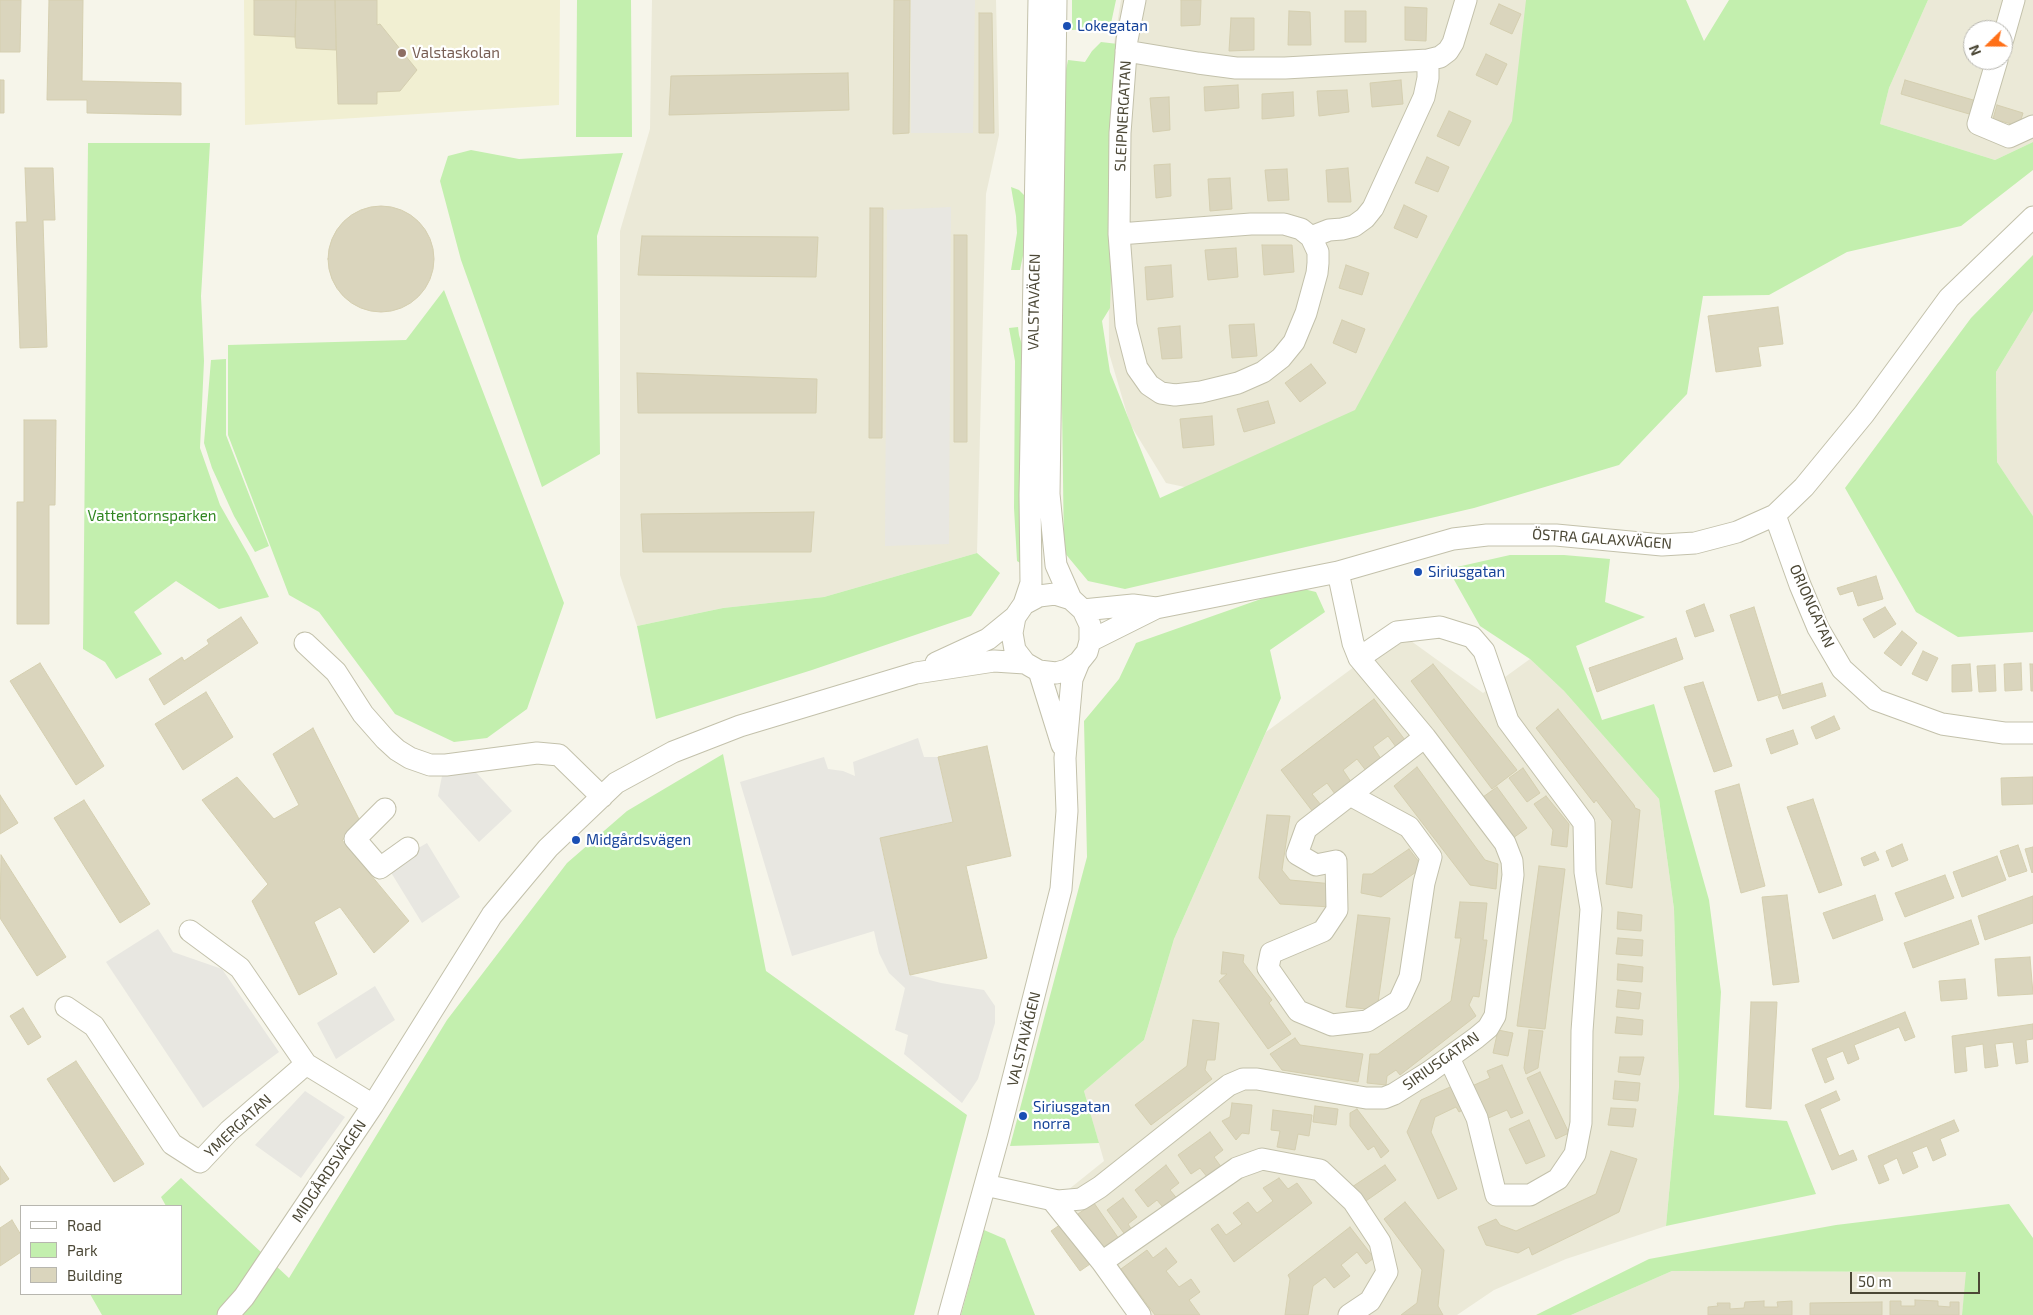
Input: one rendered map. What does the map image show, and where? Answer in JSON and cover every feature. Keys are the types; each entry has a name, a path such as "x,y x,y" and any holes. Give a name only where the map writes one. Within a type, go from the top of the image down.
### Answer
{"street":[{"name":"VALSTAVÄGEN","path":"1039,0 1030,485 1031,583 1012,634 1015,650 1032,667 1065,758"},
{"name":"VALSTAVÄGEN","path":"950,1315 1061,889 1067,811 1065,758 1072,679 1079,662 1087,652 1090,641 1090,625 1056,565 1049,494 1056,0"},
{"name":"SLEIPNERGATAN","path":"1135,0 1126,51 1120,133 1120,234 1126,325 1137,368 1149,385 1161,393 1175,395 1201,392 1238,383 1263,372 1281,358 1294,342 1306,313 1317,272 1318,252 1312,237"},
{"path":"1126,51 1198,64 1236,68 1285,68 1428,60 1440,57 1448,51 1453,43 1466,0"},
{"path":"2008,20 2014,0"},
{"path":"1120,234 1251,224 1284,224 1301,229 1312,237 1329,230 1354,226 1365,218 1373,208 1424,98 1428,78 1428,60"},
{"path":"1994,70 1978,124 2009,137 2033,126"},
{"name":"ÖSTRA GALAXVÄGEN","path":"1090,641 1156,608 1338,572 1452,539 1487,535 1556,535 1670,545 1695,543 1737,532 1775,515 1804,487 1829,458 1864,414 1949,298 2033,217"},
{"name":"ORIONGATAN","path":"1775,515 1800,585 1818,628 1842,669 1876,700 1942,724 2004,733 2033,733"},
{"name":"SIRIUSGATAN","path":"985,1185 1052,1200 1069,1201 1081,1199 1100,1187 1229,1085 1243,1079 1257,1079 1366,1098 1384,1098 1401,1090 1449,1058 1488,1028 1495,1016 1513,876 1512,861 1505,843 1425,737 1359,658 1353,643 1338,572"},
{"path":"1020,611 1039,596 1055,594 1077,604"},
{"name":"ÖSTRA GALAXVÄGEN","path":"1077,604 1133,605 1156,608"},
{"name":"MIDGÅRDSVÄGEN","path":"916,673 988,638 1020,611"},
{"path":"1359,658 1397,632 1440,627 1472,637 1484,651 1508,721 1584,822 1585,872 1591,909 1582,1031 1581,1123 1575,1154 1558,1179 1530,1195 1496,1196 1476,1118 1449,1058"},
{"path":"305,643 336,672 363,714 385,739 410,758 430,765 446,765 537,753 559,755 602,797"},
{"name":"MIDGÅRDSVÄGEN","path":"228,1315 244,1297 373,1105 492,915 548,848 616,783 673,752 740,726 916,673 994,662 1032,667"},
{"path":"1032,667 1056,673 1067,670 1079,662"},
{"path":"1350,795 1409,827 1432,857 1424,883 1410,977 1398,1001 1367,1021 1332,1025 1298,1011 1268,968 1271,953 1323,931 1337,910 1336,861 1316,864 1297,854 1306,829 1425,737"},
{"path":"386,809 355,839 380,868 408,848"},
{"path":"190,930 240,968 306,1064 373,1105"},
{"name":"YMERGATAN","path":"66,1007 94,1026 172,1144 200,1162 229,1131 306,1064"},
{"path":"1102,1262 1237,1168 1262,1159 1320,1170 1353,1202 1380,1242 1387,1272 1370,1301 1349,1315"},
{"path":"1052,1200 1102,1262 1140,1315"}],"shaded area":[{"name":"Valstaskolan","path":"244,0 560,0 559,105 245,125"},
{"path":"652,0 996,0 999,135 986,194 977,553 824,597 723,608 637,626 620,575 620,231 650,129"},
{"path":"911,0 975,0 973,133 911,133"},
{"path":"1121,0 1540,0 1514,129 1390,364 1345,425 1194,489 1166,483 1130,424 1109,353 1108,81"},
{"path":"1928,0 2033,0 2033,142 1995,160 1880,124 1889,88"},
{"path":"951,207 949,544 885,546 887,210"},
{"path":"2033,311 2033,516 1997,462 1996,372"},
{"path":"1400,633 1483,693 1530,659 1564,691 1659,799 1674,909 1679,1086 1666,1226 1566,1259 1494,1290 1457,1315 1135,1315 1053,1202 1104,1161 1084,1091 1144,1040 1174,939 1266,732"},
{"path":"918,738 924,757 938,757 953,822 880,839 910,975 941,983 984,990 995,1006 995,1023 978,1079 962,1103 904,1054 908,1035 895,1030 905,988 889,973 879,953 874,931 792,956 740,782 824,757 828,769 843,771 855,776 853,762"},
{"path":"471,767 512,811 479,842 438,796 442,776"},
{"path":"427,843 460,897 422,923 387,866"},
{"path":"158,929 173,952 222,969 279,1052 203,1108 106,962"},
{"path":"375,986 395,1020 336,1059 317,1023"},
{"path":"305,1091 345,1117 301,1178 255,1145"},
{"path":"1672,1271 1967,1272 1962,1315 1571,1315"}],"green space":[{"path":"577,0 631,0 632,137 576,137"},
{"path":"1072,0 1116,0 1110,28 1072,30"},
{"path":"1526,0 1686,0 1704,41 1729,0 1928,0 1889,88 1880,124 1995,160 2033,142 2033,170 1961,226 1847,252 1769,295 1703,296 1687,394 1619,465 1474,508 1125,589 1088,581 1064,552 1058,111 1068,60 1085,62 1101,42 1118,44 1110,308 1102,321 1110,372 1160,498 1355,410 1512,121"},
{"name":"Vattentornsparken","path":"88,143 210,143 201,296 204,361 200,448 220,505 249,556 269,597 219,609 176,581 134,612 162,654 116,679 105,662 83,649"},
{"path":"471,150 519,159 623,153 597,236 600,454 542,487 461,260 440,181 448,156"},
{"path":"1011,187 1019,190 1025,196 1029,227 1020,270 1011,270 1017,233"},
{"path":"2033,255 2033,311 1996,372 1997,462 2033,516 2033,632 1958,637 1916,612 1845,488 1971,318"},
{"path":"444,290 564,603 527,709 487,738 454,742 395,714 319,612 289,595 228,435 228,345 406,340"},
{"path":"1018,327 1025,355 1025,566 1017,561 1014,508 1015,361 1009,328"},
{"path":"226,359 226,435 269,546 255,552 234,516 212,468 204,443 211,360"},
{"path":"977,553 1000,573 971,616 812,670 656,719 637,626 723,608 824,597"},
{"path":"1510,555 1564,555 1610,559 1605,602 1645,617 1576,646 1602,720 1654,704 1709,900 1721,992 1714,1115 1787,1121 1816,1194 1666,1226 1679,1086 1674,909 1659,799 1564,691 1530,659 1480,626 1448,569"},
{"path":"1295,587 1316,592 1325,612 1270,650 1281,698 1174,939 1144,1040 1084,1091 1099,1143 1010,1146 1087,857 1084,721 1119,679 1136,643"},
{"path":"723,754 766,971 967,1115 914,1315 102,1315 91,1295 182,1295 182,1205 165,1205 161,1197 181,1178 289,1278 447,1020 567,863 627,811"},
{"path":"2009,1204 2033,1238 2033,1315 1962,1315 1966,1272 1672,1271 1571,1315 1536,1315 1649,1259 1836,1225"},
{"path":"984,1230 1005,1239 1035,1315 961,1315"}],"building":[{"path":"0,0 21,0 20,52 0,52"},
{"path":"49,0 83,0 82,81 181,83 181,115 87,113 87,100 47,100"},
{"path":"254,0 296,0 295,37 254,35"},
{"path":"296,0 335,0 336,50 296,48"},
{"path":"335,0 377,0 377,25 380,24 417,70 400,91 377,92 377,104 338,104"},
{"path":"894,0 910,0 909,133 893,134"},
{"path":"1181,0 1201,0 1200,25 1181,26"},
{"path":"1499,4 1521,14 1512,34 1490,24"},
{"path":"1405,7 1427,8 1426,41 1405,40"},
{"path":"1289,11 1310,12 1311,45 1288,45"},
{"path":"1345,11 1366,11 1366,42 1345,42"},
{"path":"979,13 992,13 994,133 979,133"},
{"path":"1231,18 1254,18 1254,50 1229,51"},
{"path":"1486,54 1507,64 1497,85 1476,75"},
{"path":"848,73 849,110 669,115 671,76"},
{"path":"0,80 4,80 4,113 0,113"},
{"path":"1401,80 1403,104 1372,107 1370,83"},
{"path":"1905,80 1980,102 1976,116 1901,94"},
{"path":"1238,85 1239,108 1205,111 1204,87"},
{"path":"1347,90 1349,112 1319,116 1317,91"},
{"path":"1293,92 1294,116 1262,119 1262,94"},
{"path":"1169,97 1170,130 1153,132 1150,98"},
{"path":"1997,105 2023,113 2019,126 1993,119"},
{"path":"1449,111 1471,121 1459,146 1437,136"},
{"path":"1427,157 1449,167 1438,192 1415,183"},
{"path":"1170,164 1171,196 1156,198 1154,165"},
{"path":"25,168 53,168 55,220 43,220 47,347 20,348 16,222 27,222"},
{"path":"1348,168 1351,202 1328,202 1326,170"},
{"path":"1287,169 1289,200 1268,201 1265,170"},
{"path":"1230,178 1232,209 1210,211 1208,179"},
{"path":"1404,205 1427,216 1417,238 1394,228"},
{"path":"381,206 401,210 419,221 430,239 434,259 430,279 419,297 401,308 381,312 361,308 343,297 332,279 328,259 332,239 343,221 361,210"},
{"path":"870,208 883,208 882,438 869,438"},
{"path":"954,235 967,235 967,442 954,442"},
{"path":"642,236 818,237 816,277 638,275"},
{"path":"1262,245 1292,245 1294,272 1264,275"},
{"path":"1236,248 1238,277 1208,280 1205,250"},
{"path":"1171,265 1173,297 1147,300 1145,267"},
{"path":"1346,265 1369,273 1362,295 1339,288"},
{"path":"1778,307 1783,344 1758,347 1761,366 1716,372 1708,316"},
{"path":"1342,320 1365,329 1356,353 1333,343"},
{"path":"1254,324 1257,356 1232,358 1229,325"},
{"path":"1180,326 1182,358 1162,359 1158,328"},
{"path":"1311,364 1326,383 1300,402 1285,383"},
{"path":"637,373 817,379 816,413 638,413"},
{"path":"1268,401 1275,423 1244,432 1237,409"},
{"path":"1212,416 1214,445 1183,448 1180,419"},
{"path":"24,420 56,420 55,505 49,505 49,624 17,624 17,502 24,502"},
{"path":"814,512 811,552 643,552 641,514"},
{"path":"1876,576 1883,599 1858,606 1853,591 1840,595 1837,588"},
{"path":"1704,604 1714,631 1695,637 1686,611"},
{"path":"1754,607 1781,694 1758,701 1730,615"},
{"path":"1885,607 1896,624 1874,638 1863,619"},
{"path":"241,617 258,643 164,705 149,679 182,657 184,661 209,644 207,640"},
{"path":"1902,631 1917,643 1901,666 1884,653"},
{"path":"1676,638 1683,659 1597,692 1589,668"},
{"path":"1923,651 1938,658 1927,681 1912,674"},
{"path":"40,663 104,766 76,785 10,681"},
{"path":"2021,663 2022,690 2005,691 2004,664"},
{"path":"1433,664 1517,770 1492,789 1411,681"},
{"path":"1970,664 1972,691 1952,692 1952,665"},
{"path":"2030,664 2033,664 2033,691 2031,691"},
{"path":"1995,665 1996,691 1979,692 1977,666"},
{"path":"1703,682 1732,766 1714,772 1684,687"},
{"path":"1822,683 1826,696 1783,709 1778,696"},
{"path":"206,692 233,737 183,770 155,724"},
{"path":"1374,699 1405,740 1396,747 1388,736 1373,747 1381,759 1367,772 1357,759 1343,770 1351,782 1335,794 1327,783 1312,794 1321,805 1313,812 1281,770"},
{"path":"1558,709 1635,808 1640,810 1632,888 1606,884 1612,821 1596,800 1594,803 1536,728"},
{"path":"1834,716 1840,729 1816,739 1811,727"},
{"path":"313,728 363,827 342,840 409,921 374,953 340,907 314,922 337,974 299,995 252,901 268,884 202,800 237,777 274,819 299,805 273,754"},
{"path":"1793,730 1798,744 1771,754 1766,739"},
{"path":"987,746 1011,856 966,866 987,958 910,975 880,838 953,822 938,757"},
{"path":"1417,767 1485,860 1498,864 1496,889 1470,885 1394,786"},
{"path":"1523,768 1540,793 1527,802 1509,778"},
{"path":"2033,777 2033,804 2002,805 2001,778"},
{"path":"1739,784 1765,886 1741,893 1715,791"},
{"path":"1497,787 1527,828 1513,838 1483,797"},
{"path":"0,795 18,823 0,834"},
{"path":"1546,796 1569,824 1567,847 1551,845 1553,830 1534,804"},
{"path":"1813,799 1842,885 1819,893 1787,807"},
{"path":"84,800 150,904 120,923 54,818"},
{"path":"1267,815 1290,816 1282,870 1290,880 1333,884 1331,907 1280,904 1259,878"},
{"path":"1902,844 1908,860 1892,867 1886,851"},
{"path":"2018,845 2027,871 2009,877 2000,851"},
{"path":"2033,847 2033,872 2032,873 2025,849"},
{"path":"1409,849 1423,867 1381,897 1361,893 1363,874 1372,874"},
{"path":"1875,852 1879,860 1864,866 1861,858"},
{"path":"1,855 66,957 37,976 0,918"},
{"path":"1997,856 2006,880 1962,897 1953,872"},
{"path":"1539,866 1565,869 1545,1029 1517,1026"},
{"path":"1945,875 1954,898 1905,917 1895,893"},
{"path":"1787,895 1799,982 1773,985 1762,897"},
{"path":"1875,895 1883,920 1833,939 1823,913"},
{"path":"2033,896 2033,923 1985,940 1978,916"},
{"path":"1460,902 1487,903 1483,940 1487,940 1479,997 1473,996 1469,1005 1476,1016 1400,1075 1396,1070 1387,1076 1386,1085 1367,1083 1370,1054 1378,1054 1451,1001 1461,938 1455,938"},
{"path":"1618,912 1642,915 1641,931 1617,929"},
{"path":"1358,915 1390,918 1377,1010 1346,1007"},
{"path":"1971,920 1979,944 1913,968 1904,943"},
{"path":"1618,938 1643,940 1642,956 1616,954"},
{"path":"1223,952 1244,955 1243,962 1272,1000 1269,1003 1291,1034 1268,1049 1219,981 1227,974 1221,974"},
{"path":"2030,957 2033,994 1998,996 1995,959"},
{"path":"1618,964 1643,967 1642,982 1617,980"},
{"path":"1965,979 1967,999 1941,1001 1939,981"},
{"path":"1618,990 1641,993 1639,1009 1616,1007"},
{"path":"1751,1002 1777,1002 1771,1109 1746,1107"},
{"path":"23,1008 41,1037 28,1045 10,1016"},
{"path":"1905,1012 1915,1037 1905,1041 1899,1027 1854,1045 1859,1059 1848,1064 1843,1051 1826,1058 1834,1079 1825,1083 1812,1049"},
{"path":"1617,1017 1643,1020 1642,1035 1615,1033"},
{"path":"1193,1020 1219,1023 1215,1060 1207,1060 1205,1070 1212,1079 1151,1125 1135,1105 1187,1066"},
{"path":"2033,1024 2033,1039 2026,1040 2028,1062 2016,1064 2013,1042 1995,1044 1998,1066 1985,1068 1983,1044 1965,1047 1967,1071 1955,1073 1952,1036"},
{"path":"1498,1030 1513,1033 1508,1056 1493,1053"},
{"path":"1529,1030 1543,1031 1538,1068 1526,1074 1524,1068"},
{"path":"1295,1038 1300,1045 1363,1054 1358,1082 1282,1070 1270,1054"},
{"path":"1620,1057 1644,1057 1640,1075 1618,1072"},
{"path":"76,1061 144,1164 114,1182 47,1079"},
{"path":"1502,1065 1523,1113 1511,1118 1507,1110 1486,1119 1472,1086 1490,1078 1487,1071"},
{"path":"1540,1072 1569,1133 1556,1139 1527,1078"},
{"path":"1615,1081 1640,1083 1638,1101 1613,1099"},
{"path":"1457,1084 1467,1108 1459,1112 1456,1107 1435,1117 1431,1132 1457,1189 1438,1199 1407,1132 1421,1100"},
{"path":"1836,1091 1840,1100 1820,1109 1839,1156 1853,1150 1857,1160 1832,1170 1805,1105"},
{"path":"1232,1103 1252,1105 1249,1134 1242,1133 1236,1140 1222,1121 1230,1117"},
{"path":"1315,1106 1338,1109 1336,1125 1313,1122"},
{"path":"1611,1108 1636,1109 1633,1127 1608,1125"},
{"path":"1357,1109 1389,1151 1381,1158 1374,1146 1368,1150 1350,1126 1350,1113"},
{"path":"1273,1110 1312,1115 1309,1136 1298,1134 1295,1150 1277,1147 1280,1131 1271,1130"},
{"path":"1529,1120 1545,1156 1526,1164 1509,1129"},
{"path":"1954,1120 1959,1131 1940,1139 1946,1155 1933,1161 1927,1146 1912,1152 1918,1167 1903,1174 1897,1158 1883,1165 1889,1180 1879,1184 1868,1156"},
{"path":"1210,1132 1223,1150 1214,1157 1222,1168 1208,1178 1200,1168 1191,1174 1178,1155"},
{"path":"1611,1151 1637,1159 1619,1212 1532,1255 1529,1247 1518,1253 1486,1245 1478,1227 1496,1219 1500,1225 1516,1231 1596,1194"},
{"path":"1166,1165 1179,1183 1170,1190 1179,1201 1166,1211 1157,1200 1148,1207 1135,1190"},
{"path":"1385,1165 1396,1180 1363,1203 1352,1187"},
{"path":"0,1166 9,1179 0,1185"},
{"path":"1279,1178 1288,1189 1297,1183 1312,1203 1234,1262 1211,1229 1218,1224 1226,1235 1242,1224 1233,1213 1248,1202 1257,1213 1273,1201 1263,1188"},
{"path":"1123,1198 1137,1217 1128,1224 1135,1235 1129,1240 1107,1210"},
{"path":"1405,1202 1444,1250 1438,1306 1443,1315 1401,1315 1417,1303 1422,1270 1384,1219"},
{"path":"1094,1203 1119,1239 1103,1250 1078,1214"},
{"path":"12,1220 20,1233 20,1253 0,1266 0,1228"},
{"path":"1064,1222 1093,1262 1080,1271 1051,1231"},
{"path":"1350,1227 1374,1258 1366,1264 1357,1252 1341,1265 1350,1276 1334,1288 1325,1277 1313,1286 1308,1315 1285,1315 1290,1279 1288,1275"},
{"path":"1166,1248 1177,1262 1166,1271 1179,1287 1191,1279 1200,1292 1189,1300 1200,1315 1155,1315 1121,1269 1147,1250 1153,1258"},
{"path":"1915,1300 1938,1301 1938,1306 1950,1307 1950,1302 1959,1302 1959,1315 1890,1315 1890,1301 1901,1301 1901,1306 1915,1306"},
{"path":"1764,1301 1764,1307 1778,1307 1777,1302 1792,1301 1792,1315 1708,1315 1708,1307 1718,1306 1717,1303 1730,1303 1730,1309 1744,1308 1745,1302"},
{"path":"1882,1302 1882,1315 1810,1315 1810,1303"}],"place":[{"name":"Lokegatan","path":"1067,26"},
{"name":"Valstaskolan","path":"402,53"},
{"name":"Siriusgatan","path":"1418,572"},
{"name":"Midgårdsvägen","path":"576,840"},
{"name":"Siriusgatan norra","path":"1023,1116"}]}
